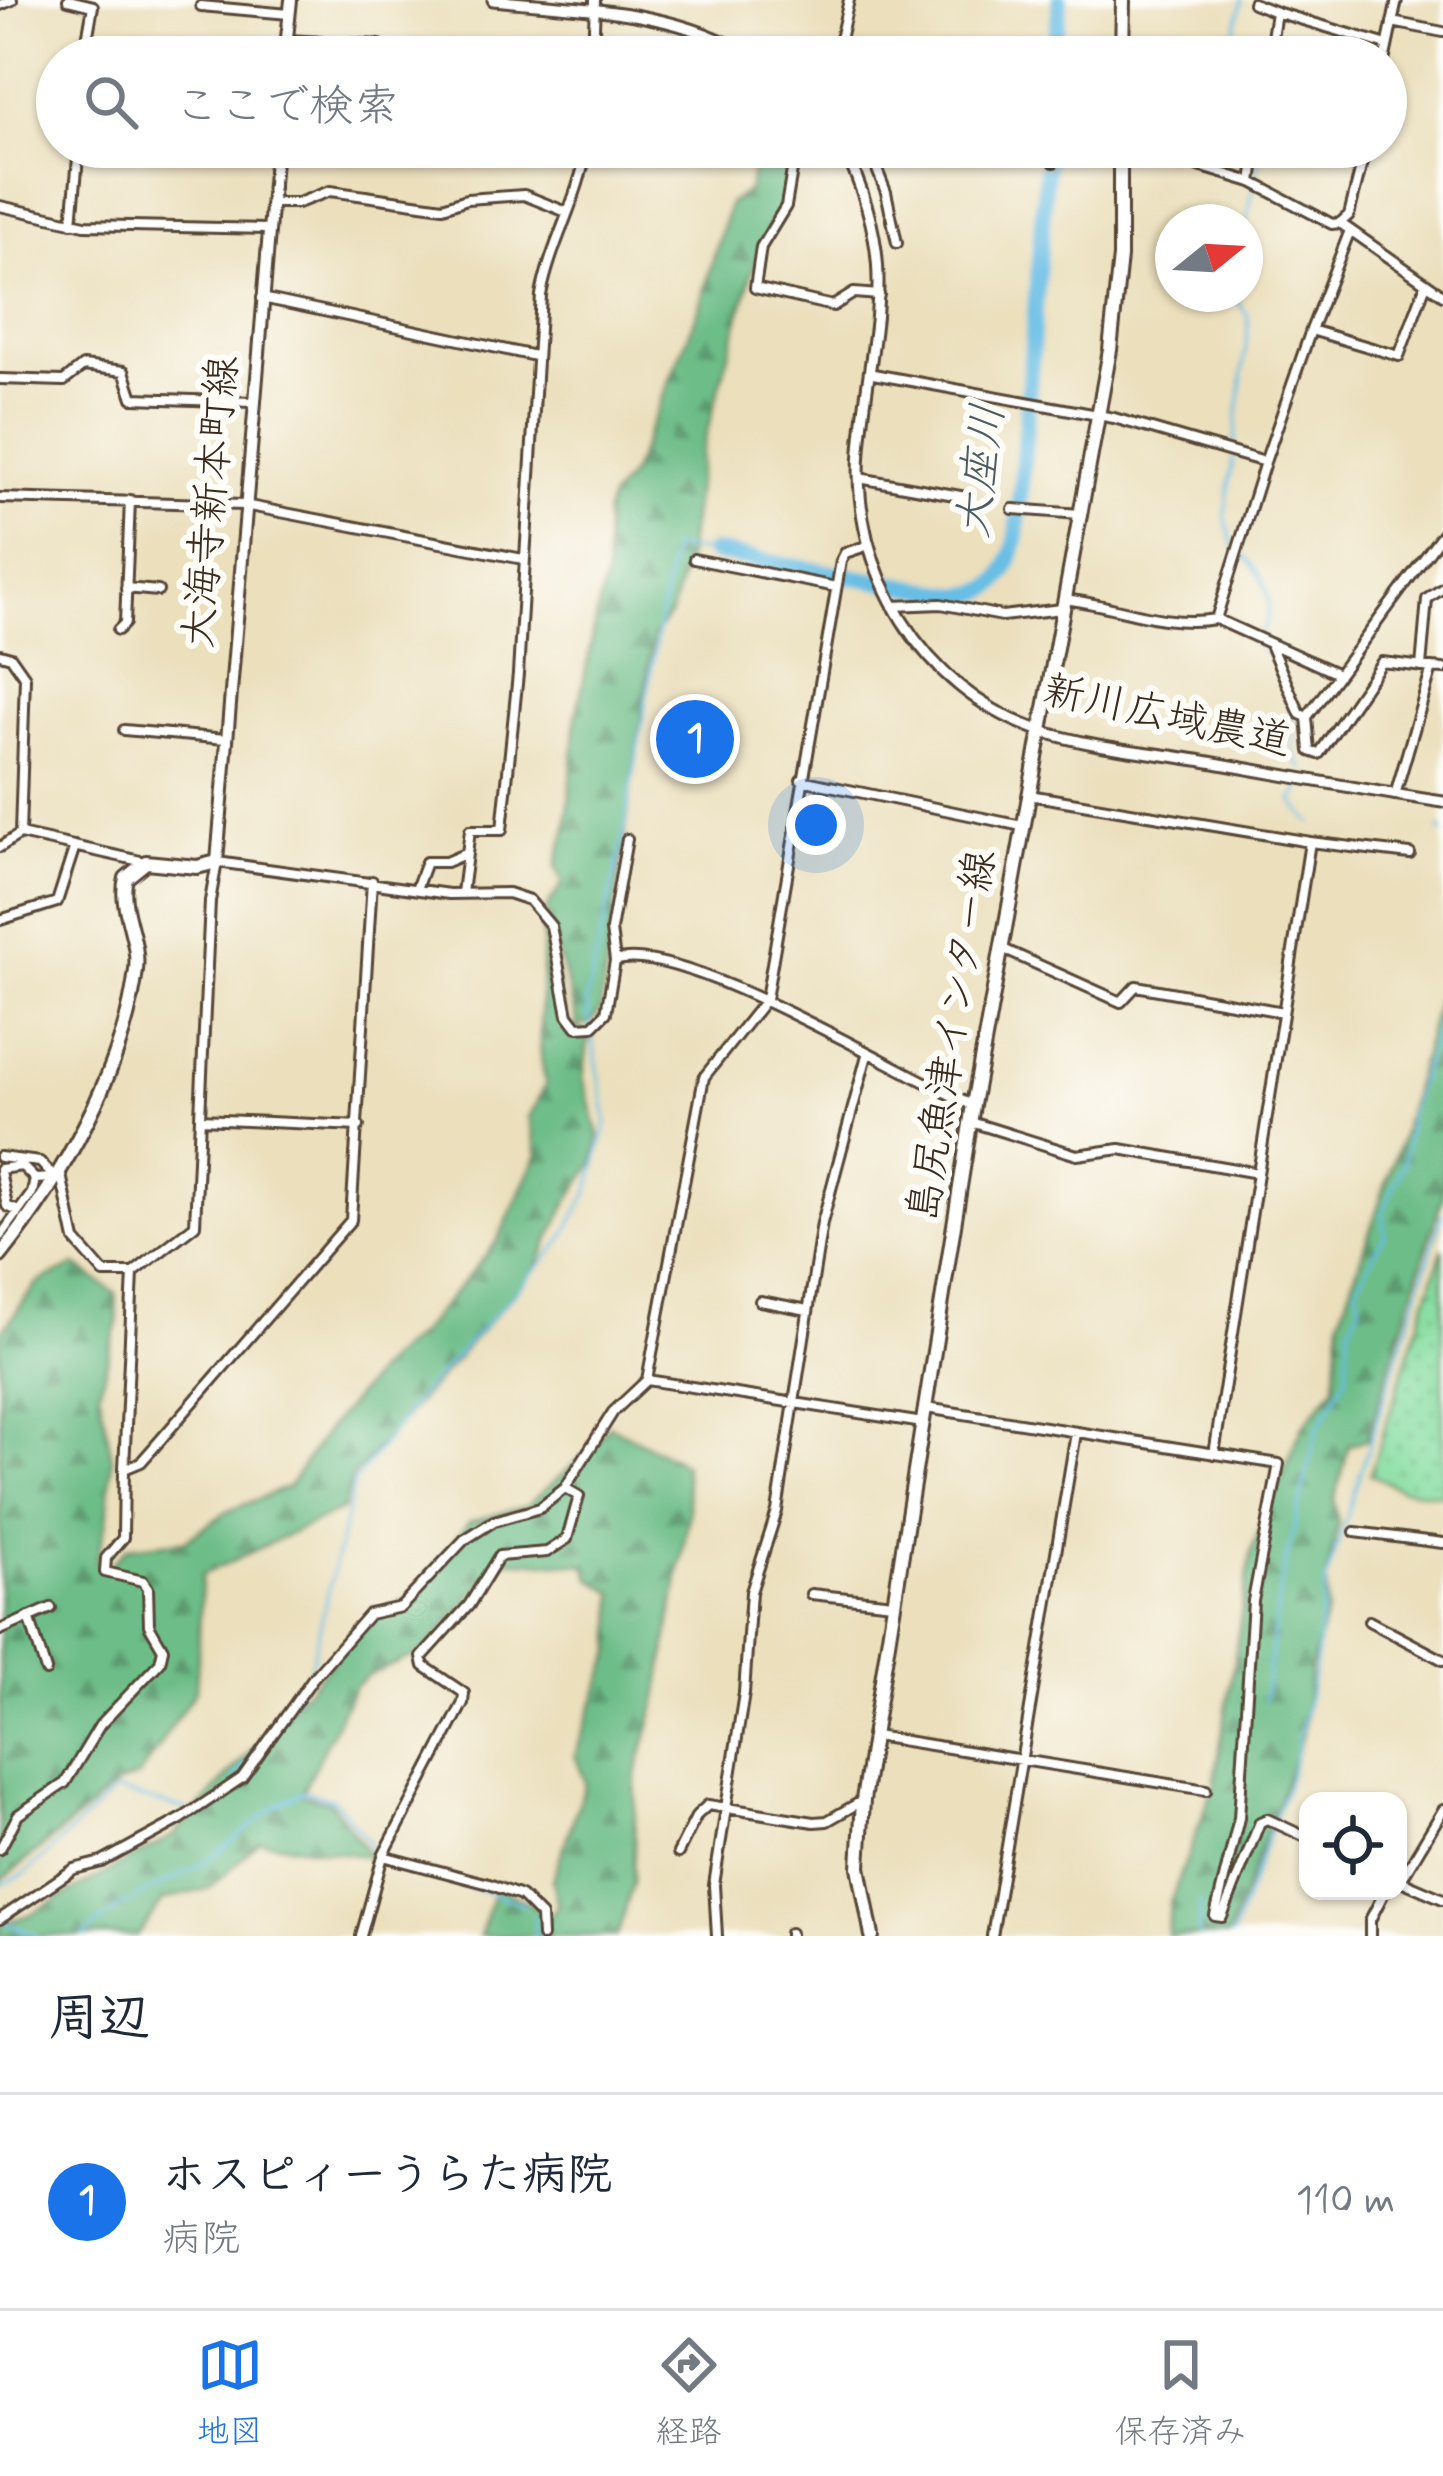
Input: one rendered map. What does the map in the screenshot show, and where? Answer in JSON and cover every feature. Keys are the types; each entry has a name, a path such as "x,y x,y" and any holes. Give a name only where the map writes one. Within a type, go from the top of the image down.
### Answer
{"main road":[{"path":"1122,36 1123,0"},
{"name":"大海寺新本町線","path":"217,862 274,168"},
{"name":"島尻魚津インター線","path":"872,1936 859,1867 863,1800 973,1106 1100,415 1120,257 1120,168"},
{"path":"0,1256 57,1174 110,1062 131,993 135,940 123,886 133,869 146,862 205,867 217,862"}],"street":[{"path":"0,5 12,0"},
{"path":"68,0 93,6 88,36"},
{"path":"493,0 594,6 712,36"},
{"path":"841,36 849,0"},
{"path":"1389,36 1397,0"},
{"path":"1250,1 1357,36"},
{"path":"201,6 290,7"},
{"path":"593,36 594,6"},
{"path":"1272,36 1276,12"},
{"path":"1392,22 1443,32"},
{"path":"73,223 77,168"},
{"path":"462,893 470,830 502,830 541,295 564,211 584,168"},
{"path":"792,168 786,206 761,247 755,288 833,306 854,293 881,295"},
{"name":"新川広域農道","path":"852,168 872,218 881,295 859,478 869,545 884,592 939,668 977,699 1039,730 1443,802"},
{"path":"876,168 897,242"},
{"path":"1206,168 1252,182 1332,224 1349,215 1361,168"},
{"path":"1252,182 1254,168"},
{"path":"271,202 298,203 330,191 443,207 524,194 564,211"},
{"path":"0,206 73,223 268,229"},
{"path":"1340,223 1443,295"},
{"path":"1216,619 1265,462 1349,232"},
{"path":"1311,330 1399,356 1426,284"},
{"path":"262,298 536,356"},
{"path":"0,380 64,381 83,366 124,371 133,398 253,402"},
{"path":"873,374 1100,415 1265,462"},
{"path":"859,478 966,497"},
{"path":"0,498 244,505 523,559"},
{"path":"118,630 125,623 130,500"},
{"path":"1013,509 1082,514"},
{"path":"1443,533 1307,717 1310,752 1319,754 1382,662 1443,669"},
{"path":"0,1919 74,1869 102,1862 142,1841 242,1778 313,1678 369,1614 401,1606 464,1540 494,1521 540,1508 565,1488 613,1412 647,1380 704,1077 766,999 841,561 845,553 869,545"},
{"path":"694,559 836,585"},
{"path":"126,588 158,591"},
{"path":"1395,795 1426,668 1427,599 1443,588"},
{"path":"892,606 941,604 1002,616 1063,604 1117,605 1169,623 1216,619 1338,674"},
{"path":"1271,647 1300,713 1307,717"},
{"path":"0,654 11,657 25,677 20,834"},
{"path":"124,730 226,739"},
{"path":"801,780 1022,826"},
{"path":"1027,795 1410,854"},
{"path":"0,847 20,834 146,862"},
{"path":"0,1156 40,1162 57,1174 75,1240 104,1274 133,1273 195,1225 210,901 217,862 416,889 508,892 542,912 551,926 568,1015 577,1027 593,1026 606,1013 615,962 611,930 627,839"},
{"path":"1214,1454 1310,842"},
{"path":"0,920 57,902 75,846"},
{"path":"416,889 426,862 446,862 467,853"},
{"path":"124,1469 141,1462 351,1220 372,880"},
{"path":"1001,948 1120,1003 1136,986 1283,1012"},
{"path":"615,962 640,958 766,999 973,1106"},
{"path":"717,1936 714,1885 752,1592 777,1511 822,1223 867,1055"},
{"path":"200,1119 358,1126"},
{"path":"971,1122 1077,1155 1120,1149 1258,1173"},
{"path":"19,1211 7,1205 0,1170 22,1166 35,1179"},
{"path":"35,1179 57,1174"},
{"path":"0,1237 35,1179"},
{"path":"0,1849 17,1815 65,1783 100,1725 160,1662 163,1649 149,1625 148,1588 142,1581 105,1572 106,1558 123,1538 133,1273"},
{"path":"760,1301 808,1310"},
{"path":"647,1380 923,1424"},
{"path":"926,1408 1279,1464 1253,1601 1239,1819 1215,1916 1222,1917 1260,1822 1267,1819 1299,1834"},
{"path":"992,1936 1076,1432"},
{"path":"361,1936 383,1856 463,1703 464,1693 424,1666 422,1657 470,1605 499,1556 547,1552 567,1539 579,1496 565,1488"},
{"path":"1355,1532 1443,1543"},
{"path":"811,1594 894,1603"},
{"path":"0,1630 51,1608"},
{"path":"29,1617 46,1671"},
{"path":"1369,1621 1443,1660"},
{"path":"873,1736 1206,1790"},
{"path":"678,1853 702,1808 727,1806 814,1822 827,1821 863,1800"},
{"path":"1407,1869 1443,1810"},
{"path":"383,1856 521,1896 542,1916 542,1936"},
{"path":"1407,1883 1443,1899"},
{"path":"1370,1936 1370,1920 1380,1900"}],"green space":[{"path":"753,168 789,168 783,204 758,251 701,452 687,555 671,613 653,636 600,1011 590,1024 578,1025 546,909 563,883 556,866 567,828 576,717 606,573 605,516 610,499 631,474 700,307 729,204 749,190"},
{"path":"547,927 565,1022 589,1034 583,1078 599,1135 594,1163 567,1203 536,1268 352,1477 343,1509 202,1575 196,1689 139,1776 118,1784 0,1882 0,1334 37,1283 76,1265 116,1294 118,1322 99,1391 112,1458 107,1522 96,1561 107,1569 128,1547 184,1541 228,1511 288,1487 327,1430 388,1359 419,1334 497,1242 538,1155 529,1117 546,1084 540,1027 542,930"},
{"path":"1443,980 1443,1196 1367,1440 1349,1445 1334,1501 1338,1523 1326,1578 1327,1611 1310,1670 1303,1733 1228,1936 1168,1936 1170,1903 1214,1786 1252,1548 1302,1428 1335,1385 1340,1319 1398,1148"},
{"path":"1443,1248 1443,1495 1401,1489 1370,1474"},
{"path":"609,1425 684,1464 689,1513 658,1698 636,1775 633,1883 617,1936 479,1936 496,1886 551,1915 558,1905 552,1880 586,1783 575,1755 613,1649 614,1593 590,1578 587,1565 502,1560 423,1652 366,1676 353,1688 301,1794 330,1802 371,1857 260,1841 210,1888 163,1900 138,1936 0,1936 0,1924 29,1915 173,1836 359,1632 420,1587 469,1522 526,1506 594,1447"}],"waterway":[{"name":"大座川","path":"1056,36 1060,0"},
{"path":"1234,36 1242,0"},
{"name":"大座川","path":"713,552 957,595 983,592 999,580 1017,536 1046,168"},
{"path":"1250,204 1257,168"},
{"path":"1234,448 1248,329 1245,312"},
{"path":"1233,458 1225,516 1234,548"},
{"path":"308,1678 354,1482 420,1395 561,1242 589,1191 607,1121 586,1001 622,844 672,548 713,552"},
{"path":"1242,554 1267,592 1268,613 1260,635"},
{"path":"1252,640 1274,661"},
{"path":"1291,703 1294,754 1303,770"},
{"path":"1301,787 1293,801 1311,823"},
{"path":"1440,828 1443,833"},
{"path":"1264,1700 1281,1582 1317,1430 1347,1375 1349,1328 1360,1307 1357,1286 1385,1234 1383,1212 1404,1163 1409,1114 1443,1007"},
{"path":"1232,1936 1290,1776 1314,1673 1326,1580 1443,1213"},
{"path":"234,1779 300,1690"},
{"path":"0,1886 26,1873 115,1791 187,1810"},
{"path":"84,1936 112,1912 204,1862 277,1806 305,1791 334,1800 381,1858"},
{"path":"413,1868 524,1904"},
{"path":"1199,1936 1200,1902"},
{"path":"535,1915 535,1936"},
{"path":"4,1922 37,1936"}],"place":[{"name":"ホスピィーうらた病院","path":"695,739"}]}
